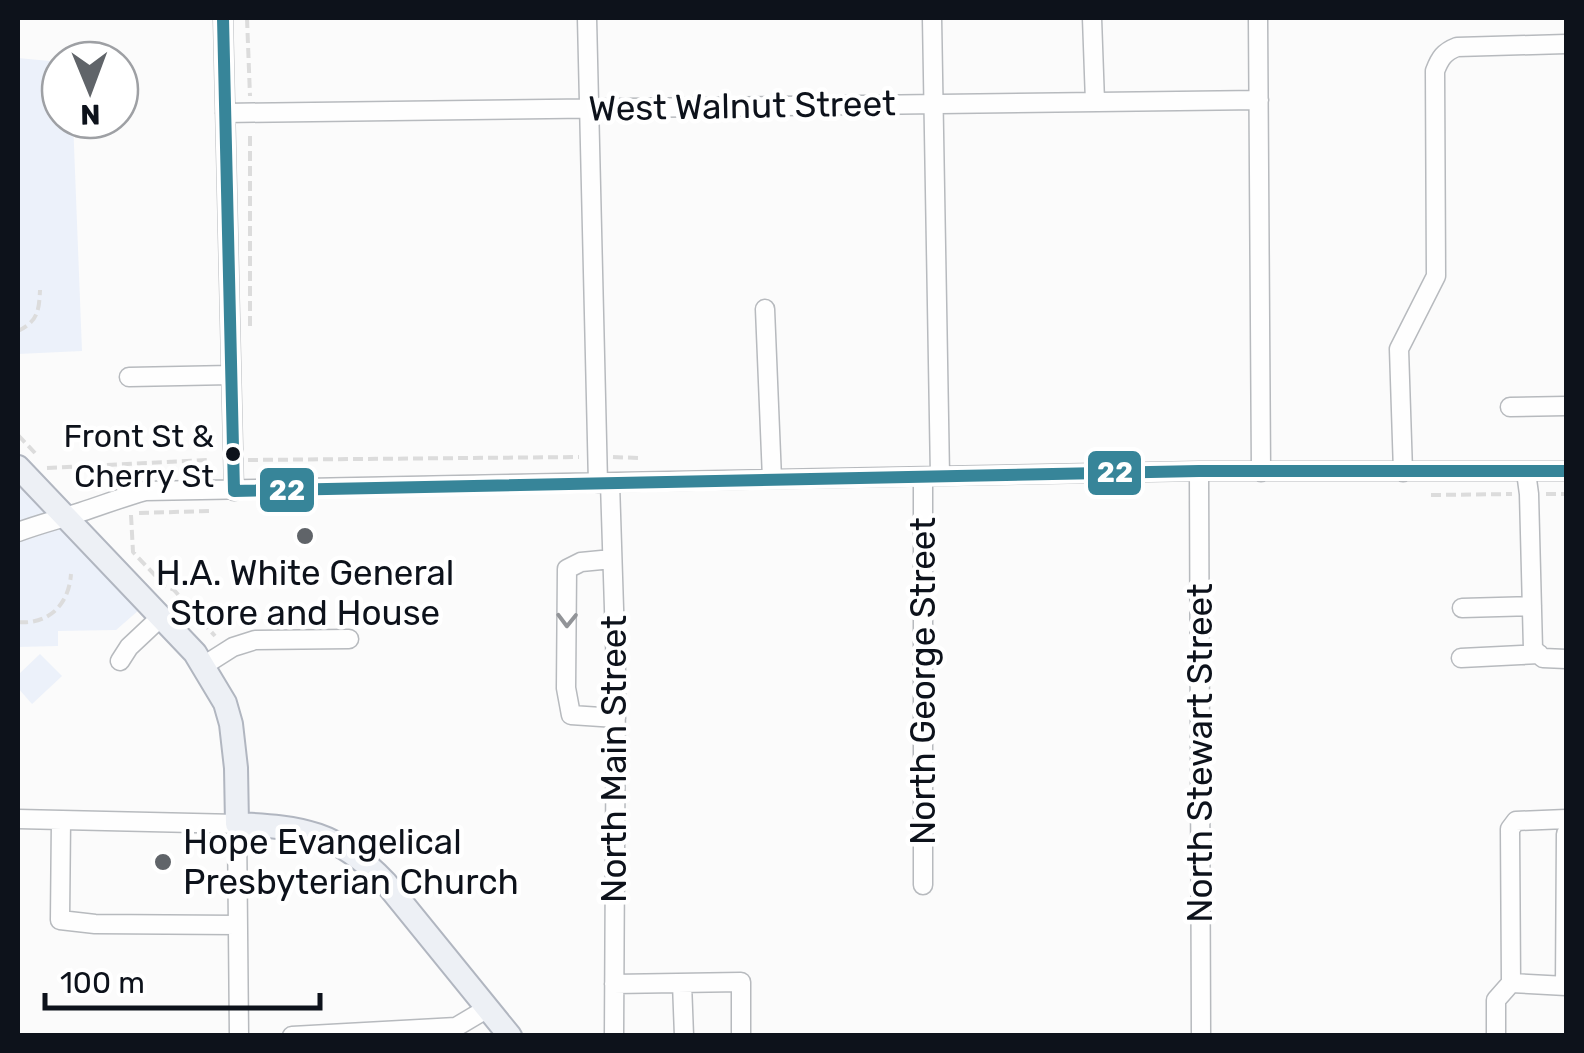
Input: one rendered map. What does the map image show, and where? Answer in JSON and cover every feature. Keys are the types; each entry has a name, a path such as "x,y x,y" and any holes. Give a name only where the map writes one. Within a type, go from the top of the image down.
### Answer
{"main road":[{"path":"24,474 195,653 225,703 231,724 236,824 299,829 347,848 368,864 510,1036"}],"street":[{"path":"223,18 234,491"},
{"name":"North Main Street","path":"587,18 604,483 612,559 616,718 614,1036"},
{"name":"North George Street","path":"923,885 932,476 932,18"},
{"path":"1092,18 1094,102"},
{"path":"1258,18 1262,472"},
{"path":"1403,472 1399,349 1436,276 1439,60 1456,47 1566,44"},
{"name":"West Walnut Street","path":"225,113 1259,100"},
{"path":"765,310 772,480"},
{"path":"129,377 231,375"},
{"path":"1510,408 1566,406"},
{"path":"18,532 114,498 146,491 1198,471 1566,471"},
{"name":"North Stewart Street","path":"1198,471 1201,1036"},
{"path":"1526,472 1534,650 1542,658 1566,659"},
{"path":"612,559 581,562 567,568 566,688 571,715 616,718"},
{"path":"1462,608 1532,606"},
{"path":"120,661 128,647 162,616"},
{"path":"202,666 233,647 256,640 348,638"},
{"path":"1462,658 1538,654"},
{"path":"18,819 236,824 239,1036"},
{"path":"1496,1036 1496,1000 1511,983 1510,829 1527,819 1566,819"},
{"path":"61,820 60,920 95,924 237,925"},
{"path":"1511,983 1566,986 1566,834"},
{"path":"614,984 740,982 741,1036"},
{"path":"682,983 684,1036"},
{"path":"292,1036 456,1027 488,1008"}],"path":[{"path":"247,18 250,332"},
{"path":"18,331 39,312 40,290"},
{"path":"250,460 577,457 577,464"},
{"path":"609,457 638,458"},
{"path":"206,460 207,472"},
{"path":"24,474 48,467 216,460"},
{"path":"1431,495 1566,494"},
{"path":"209,511 131,513 133,552 198,616 225,653"},
{"path":"18,622 36,621 58,608 70,586 71,574"}],"shaded area":[{"path":"18,58 40,60 40,140 74,140 82,351 18,354"},
{"path":"18,484 139,610 116,630 58,631 58,646 18,647"},
{"path":"40,654 62,676 32,704 18,688 18,675"}],"transit line":[{"name":"22","path":"223,18 234,491 1199,471 1566,471"}],"place":[{"name":"Front St & Cherry St","path":"233,454"},
{"name":"H.A. White General Store and House","path":"305,536"},
{"name":"Hope Evangelical Presbyterian Church","path":"163,862"}]}
